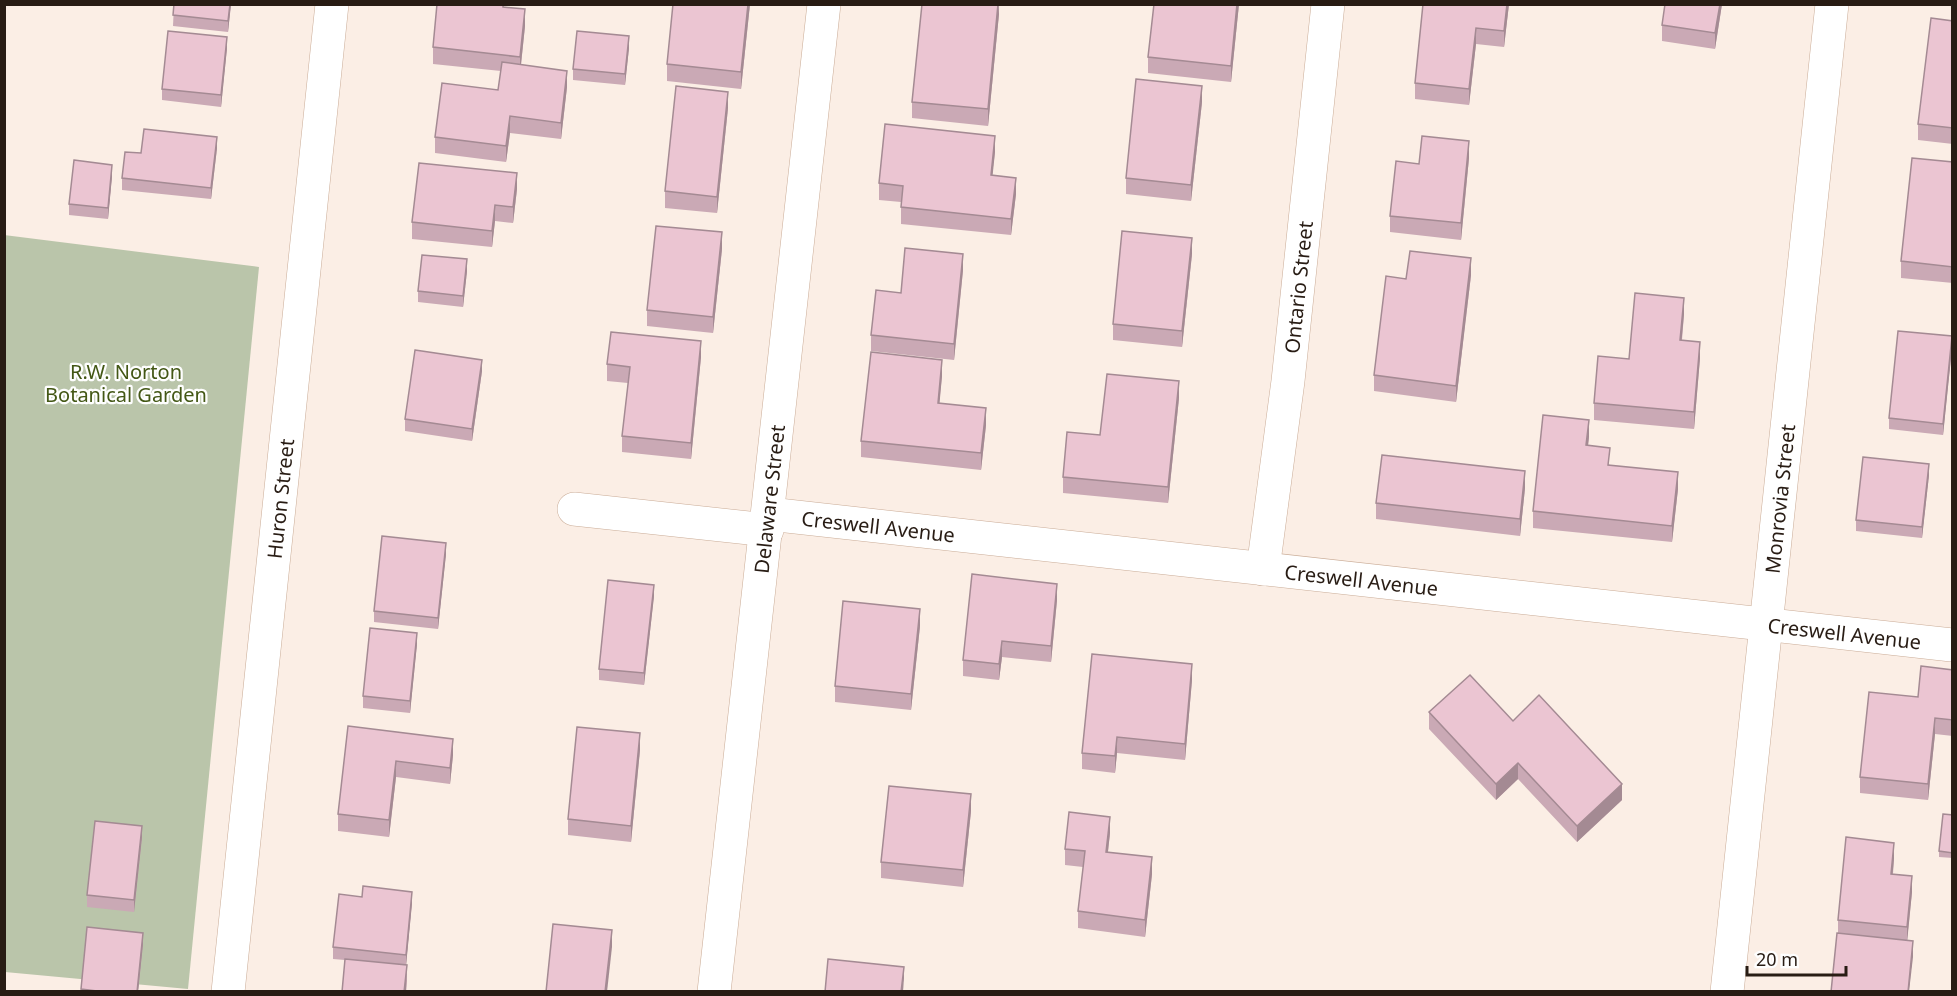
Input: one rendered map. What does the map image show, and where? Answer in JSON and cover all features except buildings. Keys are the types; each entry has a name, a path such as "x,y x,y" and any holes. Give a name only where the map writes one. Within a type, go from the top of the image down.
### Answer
{"street":[{"name":"Huron Street","path":"228,992 332,4"},
{"name":"Delaware Street","path":"714,992 824,4"},
{"name":"Ontario Street","path":"1263,569 1288,381 1328,4"},
{"name":"Monrovia Street","path":"1726,992 1832,4"},
{"name":"Creswell Avenue","path":"574,509 768,522 1263,569 1766,624 1835,634 1953,645"}],"green space":[{"name":"R.W. Norton Botanical Garden","path":"4,235 259,267 188,989 5,972"}]}
